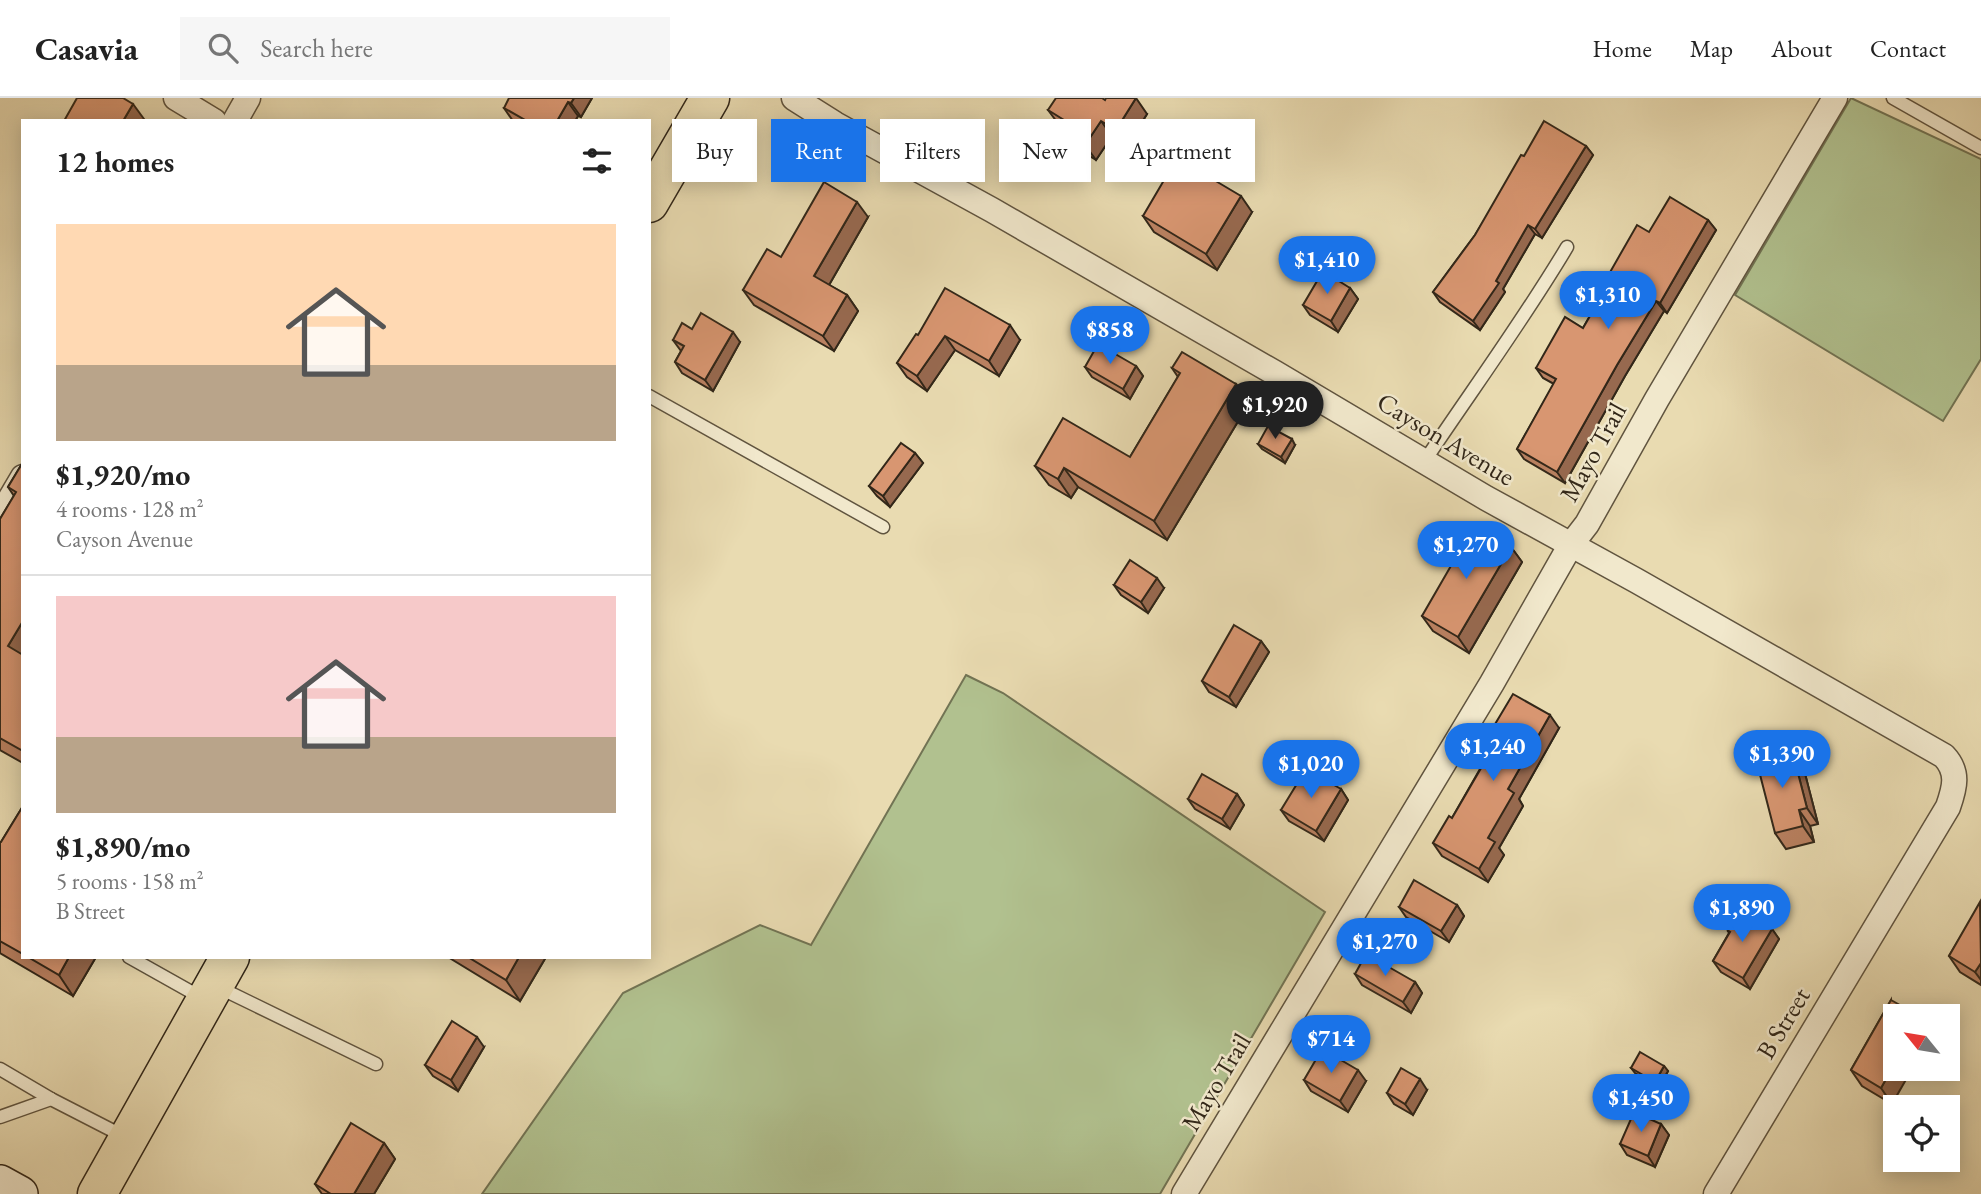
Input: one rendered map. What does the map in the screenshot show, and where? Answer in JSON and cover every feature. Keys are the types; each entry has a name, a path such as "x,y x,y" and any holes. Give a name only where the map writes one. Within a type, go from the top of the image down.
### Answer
{"main road":[{"path":"651,200 710,98"},
{"path":"97,1194 216,981"}],"street":[{"path":"176,98 211,119"},
{"path":"235,119 248,98"},
{"name":"Cayson Avenue","path":"794,98 835,124 992,210 1275,373 1570,546 1637,581 1944,756 1954,772"},
{"name":"Mayo Trail","path":"1184,1194 1492,683 1570,546 1587,524 1657,399 1835,98"},
{"path":"0,516 21,480"},
{"name":"B Street","path":"1716,1194 1948,807 1955,787 1954,772"},
{"path":"0,1183 20,1194"}],"lane":[{"path":"1893,98 1981,148"},
{"path":"1424,461 1531,307 1567,247"},
{"path":"651,397 883,527"},
{"path":"136,959 216,981 376,1064"},
{"path":"0,1069 128,1139"},
{"path":"0,1117 51,1099"}],"green space":[{"path":"1851,98 1981,159 1981,359 1943,421 1735,295"},
{"path":"966,675 1003,693 1325,912 1160,1194 482,1194 623,993 760,925 811,945"}],"building":[{"path":"77,98 123,98 133,104 124,119 65,119"},
{"path":"509,98 574,98 571,103 568,102 558,119 523,119 504,108"},
{"path":"1056,98 1136,98 1123,119 1105,119 1105,123 1101,121 1091,136 1091,119 1062,119 1048,110"},
{"path":"1544,121 1586,146 1535,229 1528,225 1496,281 1499,283 1473,321 1433,292 1475,235"},
{"path":"824,182 857,202 814,276 847,295 823,336 743,290 767,249 781,257"},
{"path":"1163,182 1217,182 1241,196 1206,254 1143,216"},
{"path":"1670,197 1708,220 1660,303 1656,301 1617,365 1557,472 1517,449 1556,379 1536,368 1565,317 1583,328 1613,276 1609,274 1637,225 1649,232"},
{"path":"1323,271 1350,288 1331,321 1303,305"},
{"path":"945,288 1010,325 989,361 945,336 917,376 897,363 916,334 918,335"},
{"path":"701,313 733,332 705,380 675,362 684,346 673,340 682,323 692,329"},
{"path":"1098,344 1136,366 1123,389 1085,367"},
{"path":"1182,352 1236,384 1154,521 1064,468 1058,479 1035,466 1063,418 1130,457 1180,373 1172,368"},
{"path":"1268,426 1292,439 1281,457 1258,444"},
{"path":"901,443 915,453 883,496 869,486"},
{"path":"21,465 21,624 8,646 21,654 21,750 0,738 0,519 16,492 8,487"},
{"path":"1474,526 1511,547 1458,637 1422,616"},
{"path":"1130,560 1157,578 1141,602 1114,585"},
{"path":"1234,625 1261,641 1229,697 1202,681"},
{"path":"1513,694 1550,715 1508,789 1514,793 1488,838 1495,842 1479,869 1433,843 1449,816 1452,818 1491,751 1482,746"},
{"path":"1792,750 1807,808 1799,810 1803,826 1775,833 1756,759"},
{"path":"1306,769 1341,789 1316,831 1281,810"},
{"path":"1202,774 1237,794 1222,819 1188,799"},
{"path":"21,809 21,953 0,941 1,842"},
{"path":"1414,880 1457,905 1441,931 1399,907"},
{"path":"1980,902 1981,963 1975,972 1949,956"},
{"path":"1740,910 1772,929 1743,978 1713,961"},
{"path":"1366,954 1415,982 1403,1002 1355,974"},
{"path":"31,959 68,959 59,975"},
{"path":"471,959 518,959 506,980"},
{"path":"1883,1014 1884,1082 1881,1088 1851,1070"},
{"path":"452,1021 477,1037 451,1080 425,1065"},
{"path":"1322,1049 1358,1070 1340,1101 1304,1080"},
{"path":"1640,1052 1664,1066 1655,1082 1631,1068"},
{"path":"1401,1068 1420,1079 1405,1104 1387,1093"},
{"path":"1634,1112 1661,1124 1648,1156 1620,1144"},
{"path":"351,1123 384,1143 354,1194 331,1194 315,1184"}]}
